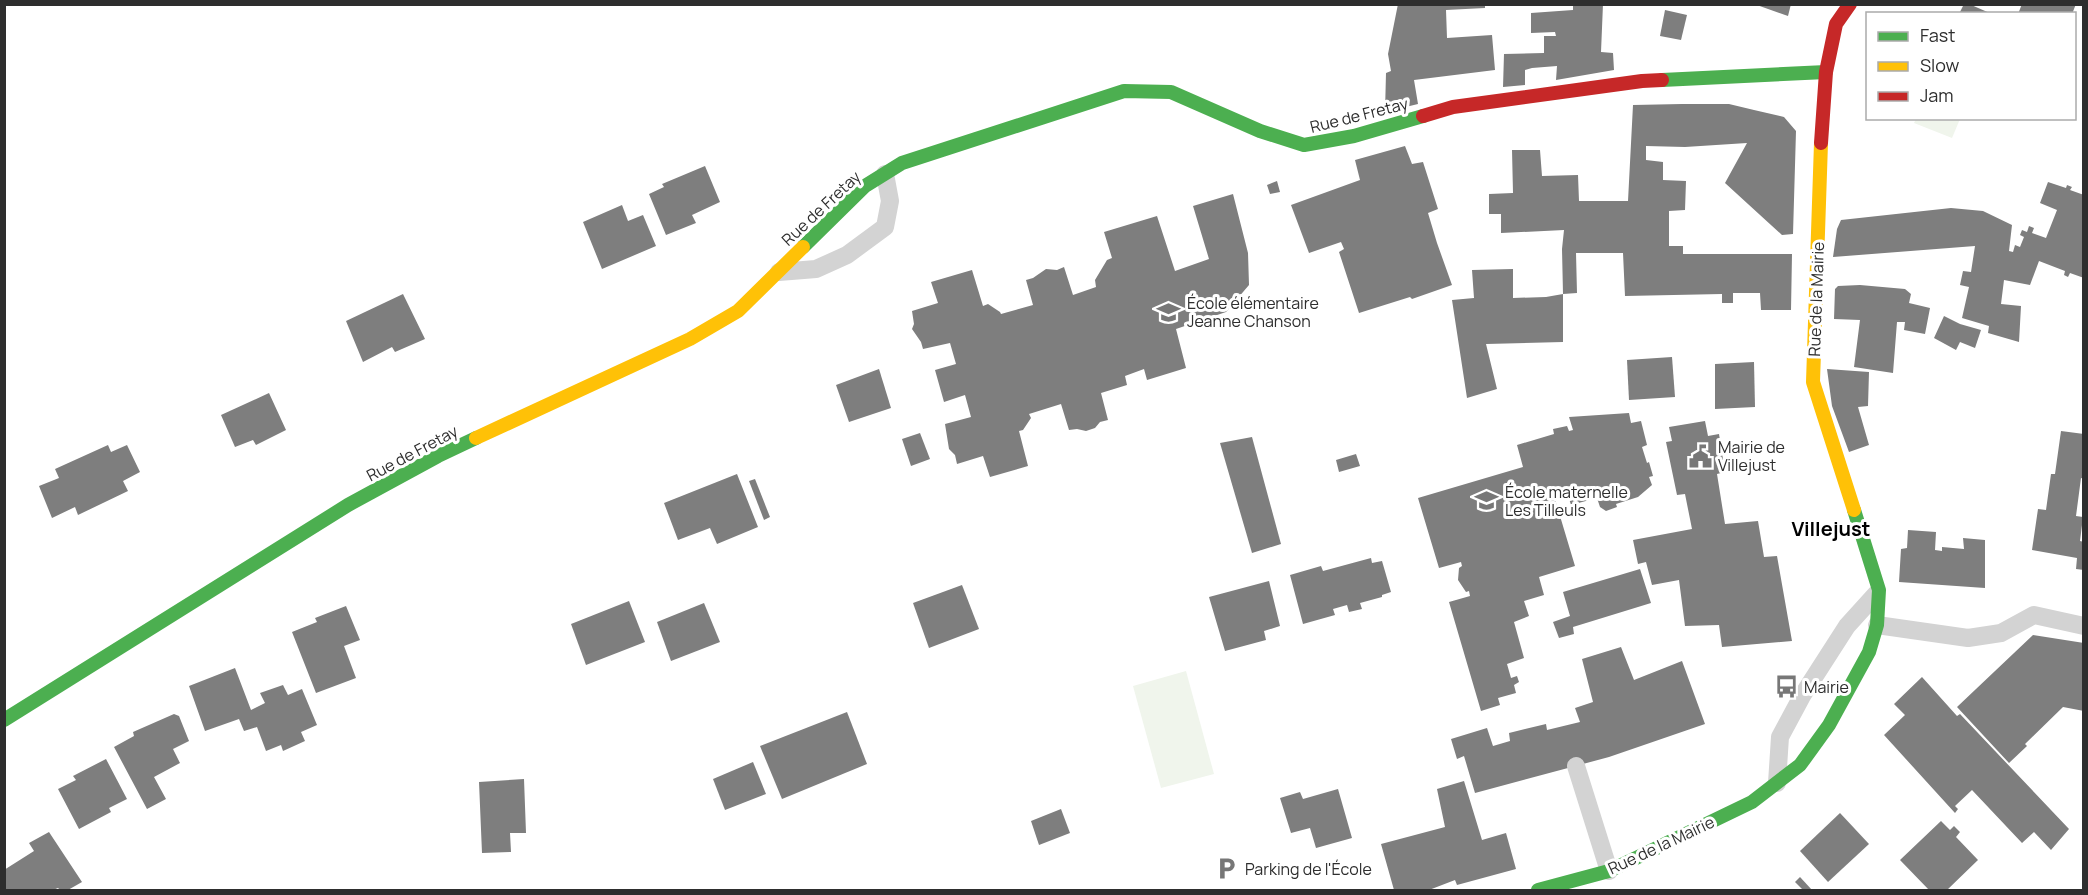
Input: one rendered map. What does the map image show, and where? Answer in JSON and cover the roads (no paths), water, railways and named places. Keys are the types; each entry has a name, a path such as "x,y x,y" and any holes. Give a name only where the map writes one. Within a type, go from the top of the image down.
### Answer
{"street":[{"name":"Rue de la Mairie","path":"1538,891 1609,870 1752,802 1800,765 1830,725 1869,652 1877,625 1878,590 1814,382 1822,124 1826,72 1836,24 1850,4"},
{"name":"Rue de Fretay","path":"4,720 368,494 438,456 690,339 738,311 865,186 902,163 1124,91 1172,92 1260,131 1304,145 1354,136 1453,107 1642,81 1826,72"}],"lane":[{"path":"777,272 816,269 847,255 885,227 890,201 885,174"},
{"path":"1777,783 1780,737 1802,696 1847,626 1878,590"},
{"path":"1877,625 1968,638 2001,633 2034,615 2084,626"},
{"path":"1576,766 1609,870"}],"place":[{"name":"École élémentaire Jeanne Chanson","path":"1169,312"},
{"name":"Mairie de Villejust","path":"1700,456"},
{"name":"École maternelle Les Tilleuls","path":"1487,501"},
{"name":"Mairie","path":"1786,687"},
{"name":"Parking de l'École","path":"1227,869"}],"district":[{"name":"Villejust","path":"1831,528"}]}
